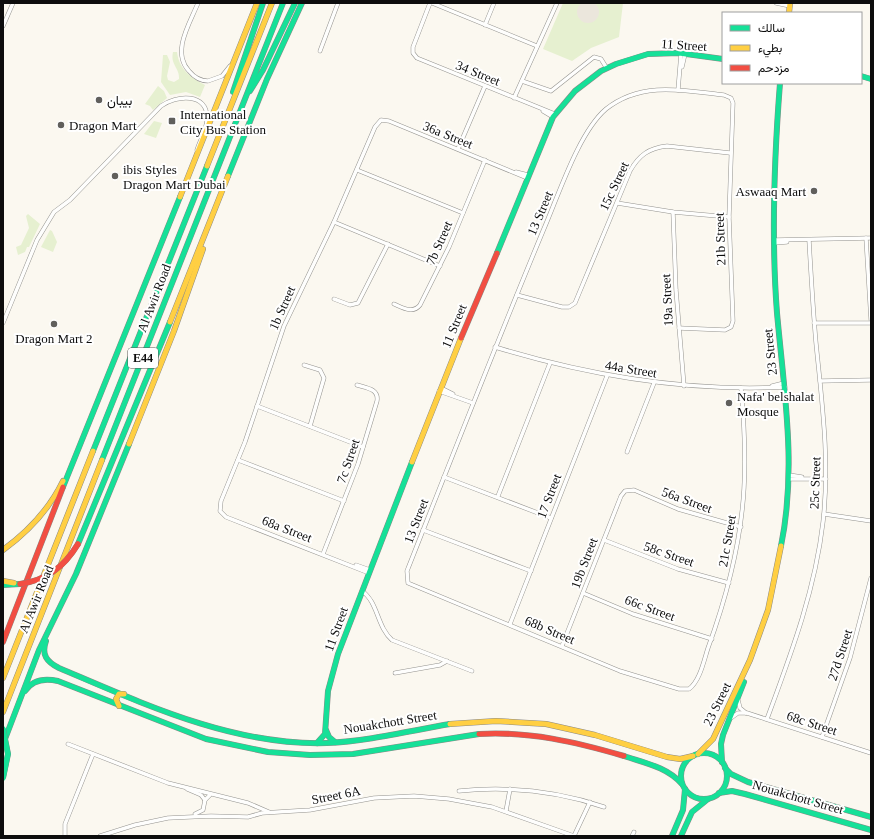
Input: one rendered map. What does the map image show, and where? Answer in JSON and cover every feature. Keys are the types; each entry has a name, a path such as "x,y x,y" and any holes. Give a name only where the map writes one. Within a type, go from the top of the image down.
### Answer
{"main road":[{"path":"3,642 243,42 257,3"},
{"path":"232,101 236,76 264,3"},
{"name":"Al Awir Road","path":"3,678 272,3"},
{"name":"Al Awir Road","path":"3,712 283,3"},
{"path":"245,97 260,76 295,3"},
{"path":"3,585 32,582 55,573 72,555 78,544 138,402 269,72 302,3"},
{"name":"11 Street","path":"326,730 327,704 331,679 338,654 440,389 554,115 576,89 605,68 620,61 650,54 683,54 722,59"},
{"name":"23 Street","path":"724,765 721,744 738,700 750,660 766,617 778,571 784,533 789,477 789,431 777,313 774,242 774,165 779,84"},
{"path":"3,743 34,661 104,508 171,338 215,210"},
{"path":"3,550 30,529 45,512 74,462"},
{"path":"3,581 20,584"},
{"name":"Nouakchott Street","path":"53,621 43,650 49,662 184,718 236,734 270,740 317,743 389,736 447,724 477,721 519,721 591,732 667,757 680,759 695,755"},
{"path":"3,638 10,626"},
{"name":"23 Street","path":"695,755 713,739 750,660"},
{"name":"Nouakchott Street","path":"14,714 30,685 42,679 67,684 119,706 206,739 238,747 283,754 354,754 472,734 541,736 586,744 664,769 674,775 683,787"},
{"path":"119,706 116,699 119,694 125,694"},
{"path":"3,730 8,754 3,778"},
{"path":"326,730 329,737 335,742"},
{"path":"317,743 323,738 326,730"},
{"path":"672,836 683,810 682,768 695,755 709,754 724,765 726,779 719,793 709,798 692,812 681,836"},
{"name":"Nouakchott Street","path":"724,765 737,777 748,782 871,817"},
{"path":"683,787 693,796 709,798"},
{"name":"Nouakchott Street","path":"719,793 732,791 745,794 871,830"}],"street":[{"path":"3,26 13,3"},
{"path":"198,3 181,48 183,61 191,74 205,81 220,78 227,71 243,42"},
{"path":"320,51 338,3"},
{"path":"431,3 537,46"},
{"name":"34 Street","path":"431,3 412,53 420,60 554,115"},
{"path":"485,25 494,3"},
{"path":"514,98 557,3"},
{"path":"776,3 790,4"},
{"path":"678,90 683,54"},
{"path":"522,79 546,90 554,90 592,58 599,58 605,68"},
{"path":"458,149 485,86"},
{"name":"13 Street","path":"406,580 423,530 516,294 578,148 595,121 606,110 632,94 647,90 678,90 724,95 731,98"},
{"path":"3,323 34,246 54,212 70,200 158,109 176,98 184,97 195,100 202,106 206,113 207,121 193,166"},
{"name":"21b Street","path":"679,328 725,330 732,324 729,217 730,153 733,106 731,98"},
{"name":"36a Street","path":"381,120 389,121 527,177"},
{"name":"1b Street","path":"220,511 221,501 258,406 284,326 334,222 375,127 381,120"},
{"name":"15c Street","path":"516,294 559,307 569,307 577,299 616,203 634,164 644,153 667,146 730,153"},
{"name":"7b Street","path":"394,304 410,310 418,308 440,266 485,160"},
{"path":"357,170 463,213"},
{"path":"616,203 673,212 729,217"},
{"name":"19a Street","path":"673,212 679,328 684,386"},
{"path":"334,222 440,266"},
{"path":"814,323 871,322 866,238"},
{"path":"774,242 871,238"},
{"name":"25c Street","path":"767,720 808,603 819,549 824,514 826,478 825,433 814,323 809,240"},
{"path":"334,299 350,306 358,303 388,244"},
{"name":"44a Street","path":"495,347 550,363 607,376 654,383 684,386 741,388 785,385"},
{"path":"498,496 550,363"},
{"path":"304,365 320,370 324,378 310,426"},
{"name":"17 Street","path":"510,624 607,376"},
{"path":"820,381 871,380"},
{"path":"627,452 654,383"},
{"name":"7c Street","path":"323,554 363,447 377,395 374,390 357,385"},
{"name":"21c Street","path":"689,689 695,682 712,638 729,583 741,527 745,466 741,388"},
{"path":"440,389 473,403"},
{"path":"258,406 363,447"},
{"path":"238,460 344,501"},
{"path":"444,477 498,496 551,518"},
{"path":"789,477 826,478"},
{"name":"56a Street","path":"628,490 634,490 698,516 741,527"},
{"name":"19b Street","path":"562,646 621,496 628,490"},
{"name":"68a Street","path":"220,511 226,517 370,571"},
{"path":"824,514 871,521"},
{"path":"423,530 531,570"},
{"name":"58c Street","path":"604,540 678,569 729,583"},
{"name":"27d Street","path":"822,737 852,652 871,578"},
{"name":"68b Street","path":"406,580 412,586 650,681 682,690 689,689"},
{"path":"362,591 370,598 387,634 392,640 472,671"},
{"name":"66c Street","path":"583,593 644,618 712,638"},
{"path":"395,673 440,665 447,661"},
{"path":"738,700 740,708 747,713"},
{"path":"730,718 738,713 747,713"},
{"name":"68c Street","path":"747,713 871,753"},
{"path":"68,744 148,776 276,813"},
{"path":"65,836 65,824 93,754"},
{"path":"186,788 191,792 201,795 205,800"},
{"path":"506,811 510,789"},
{"path":"459,791 510,789 556,794 604,807"},
{"path":"184,817 198,814 204,809 205,800 210,795"},
{"name":"Street 6A","path":"100,836 146,822 184,817 252,816 310,810 374,798 414,796 460,800 506,811 574,836"},
{"path":"574,836 590,802"},
{"path":"252,816 255,811 254,806"},
{"path":"204,809 211,816"}],"green space":[{"path":"563,3 623,3 619,37 591,48 572,61 543,49"},
{"path":"173,52 177,52 180,63 186,72 205,85 200,97 186,92 170,95 161,82 163,55 167,55 170,62 167,76 168,80 174,82 179,79 172,56"},
{"path":"158,86 164,91 167,98 153,110 150,106 145,104"},
{"path":"154,121 162,123 156,138 144,134"},
{"path":"28,214 40,224 29,247 27,247 25,252 18,255 16,247 21,245 29,228 26,216"},
{"path":"50,230 52,231 57,242 53,252 41,247"}],"shaded area":[{"path":"588,1 592,2 598,8 598,16 592,22 588,23 584,22 578,16 577,12 578,8 584,2"}],"traffic: fast":[{"path":"233,92 263,3"},
{"path":"102,460 283,3"},
{"path":"250,91 263,70 295,3"},
{"path":"228,176 267,79 302,3"},
{"path":"497,253 553,117 575,91 601,71 616,64 648,54 679,53 722,59"},
{"path":"862,76 871,79"},
{"path":"780,84 775,169 774,255 777,313 786,400 789,459 786,517 781,546"},
{"path":"93,451 207,166"},
{"path":"63,487 180,197"},
{"path":"78,544 170,322"},
{"path":"5,739 39,650 76,574 129,444"},
{"path":"317,743 325,734 328,691 338,654 412,462"},
{"path":"3,585 20,584"},
{"path":"46,641 44,650 46,658 59,668 156,708 223,730 257,738 292,742 343,742 450,724"},
{"path":"25,691 32,684 40,680 58,681 206,739 268,752 310,755 353,754 479,734"},
{"path":"722,762 721,744 723,735 744,682"},
{"path":"3,729 8,754 3,778"},
{"path":"326,730 329,737 335,742"},
{"path":"704,753 717,757 723,763 727,776 723,789 717,795 704,799 691,795 685,789 681,776 685,763 691,757 704,753"},
{"path":"624,756 648,763 670,773 682,784"},
{"path":"725,768 731,774 748,782 871,817"},
{"path":"672,836 683,810 685,789"},
{"path":"719,793 732,791 745,794 871,830"},
{"path":"681,836 692,812 708,799"}],"traffic: slow":[{"path":"180,197 257,3"},
{"path":"207,166 272,3"},
{"path":"789,12 790,3"},
{"path":"170,322 228,176"},
{"path":"129,444 174,331 203,249"},
{"path":"412,462 461,338"},
{"path":"3,678 93,451"},
{"path":"3,712 102,460"},
{"path":"3,550 30,527 45,511 63,481"},
{"path":"698,754 713,739 750,660 768,610 781,546"},
{"path":"3,581 14,583"},
{"path":"119,706 116,699 119,694 124,694"},
{"path":"450,724 496,721 546,724 595,735 667,757 680,759 693,756"}],"traffic: jam":[{"path":"461,338 497,253"},
{"path":"3,642 63,487"},
{"path":"20,584 47,576 61,566 78,544"},
{"path":"479,734 516,734 534,736 570,742 624,756"}],"place":[{"name":"بيبان","path":"99,100"},
{"name":"International City Bus Station","path":"172,121"},
{"name":"Dragon Mart","path":"61,125"},
{"name":"ibis Styles Dragon Mart Dubai","path":"115,176"},
{"name":"Aswaaq Mart","path":"814,191"},
{"name":"Dragon Mart 2","path":"54,324"},
{"name":"Nafa' belshalat Mosque","path":"729,403"}]}
